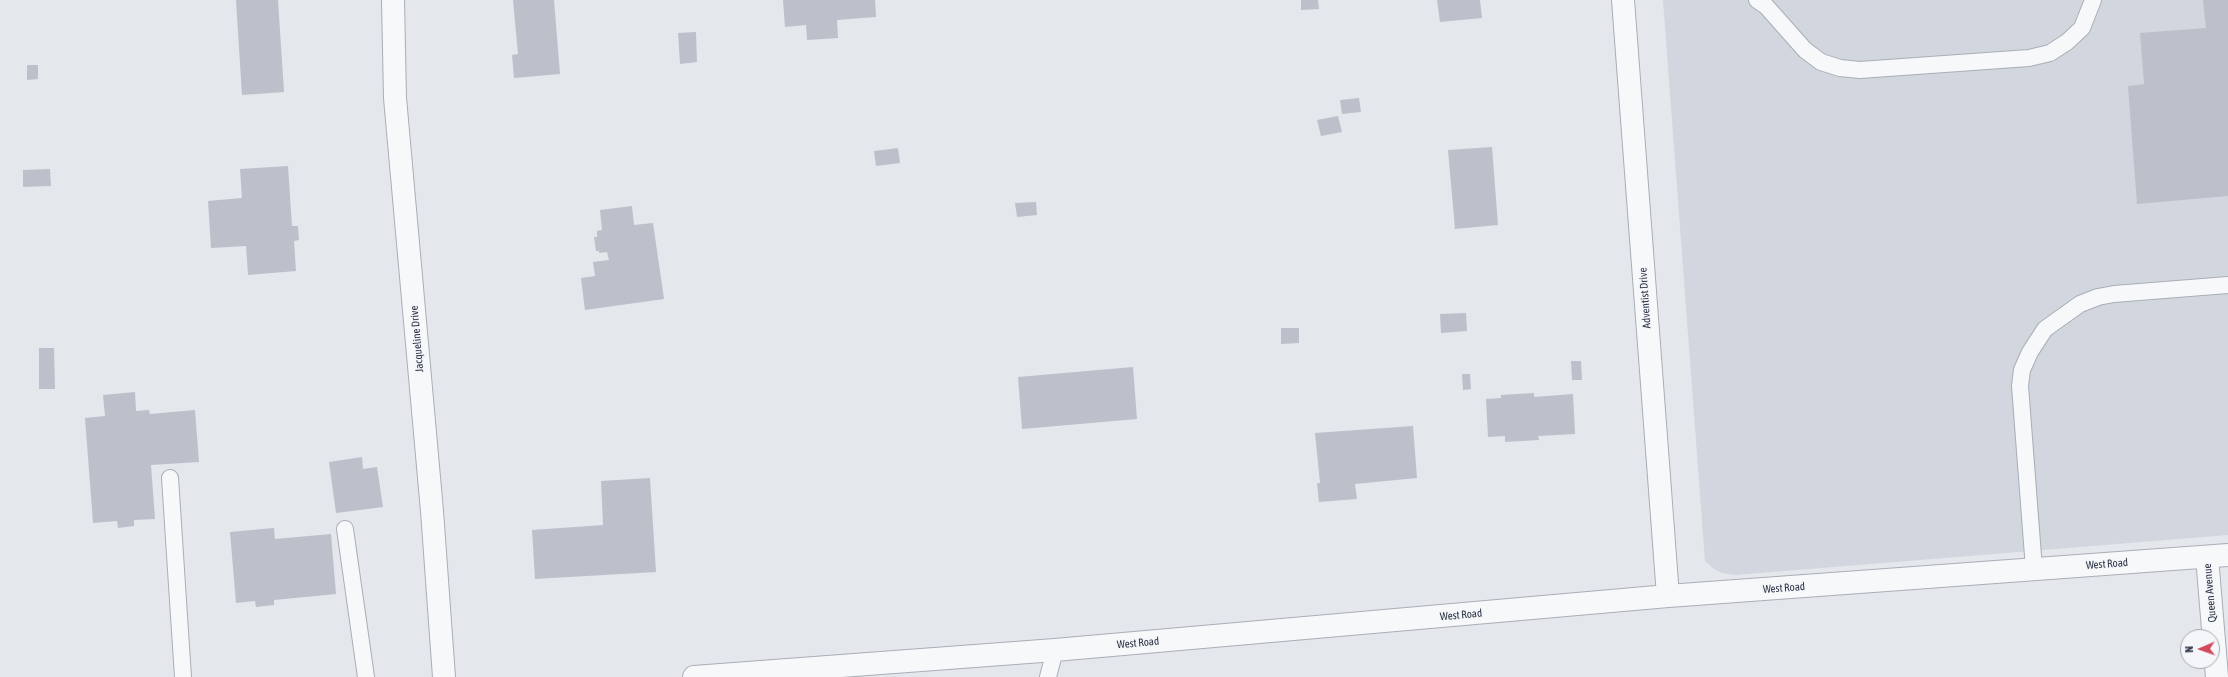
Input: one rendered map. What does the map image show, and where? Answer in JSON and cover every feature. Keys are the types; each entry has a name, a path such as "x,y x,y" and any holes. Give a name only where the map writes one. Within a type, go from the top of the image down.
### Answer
{"street":[{"name":"Jacqueline Drive","path":"393,0 395,98 431,504 444,677"},
{"name":"Adventist Drive","path":"1623,0 1668,596"},
{"name":"West Road","path":"694,677 1055,650 1668,596 2218,556"},
{"name":"Queen Avenue","path":"2217,677 2218,556"}],"lane":[{"path":"1757,0 1766,6 1805,50 1821,62 1840,68 1860,70 2029,58 2050,53 2067,42 2082,28 2093,0"},
{"path":"2034,570 2020,386 2022,370 2030,352 2045,329 2080,304 2098,297 2114,294 2228,285"},
{"path":"170,478 183,677"},
{"path":"345,529 366,677"},
{"path":"1048,677 1055,650"}],"shaded area":[{"path":"1663,0 2228,0 2228,535 1735,575 1722,573 1714,569 1705,561"}],"building":[{"path":"236,0 278,0 284,92 242,95"},
{"path":"513,0 554,0 560,74 514,78 512,55 518,54"},
{"path":"783,0 875,0 876,17 837,20 838,38 807,40 806,25 785,27"},
{"path":"1301,0 1318,0 1319,9 1301,10"},
{"path":"1437,0 1480,0 1482,18 1440,22"},
{"path":"2203,0 2228,0 2228,196 2137,204 2128,86 2144,84 2140,33 2206,28"},
{"path":"696,32 697,62 680,64 678,33"},
{"path":"27,65 38,65 38,79 27,80"},
{"path":"1359,98 1361,112 1342,114 1340,100"},
{"path":"1338,116 1342,132 1321,136 1317,120"},
{"path":"1492,147 1498,225 1455,229 1448,150"},
{"path":"898,148 900,163 876,166 874,151"},
{"path":"288,166 292,226 298,226 299,240 294,241 296,271 248,275 246,246 211,248 208,201 242,198 240,169"},
{"path":"50,169 51,186 23,187 23,170"},
{"path":"1036,202 1037,215 1017,217 1015,203"},
{"path":"632,206 634,225 653,223 664,299 585,310 581,278 595,276 593,262 609,260 607,252 599,253 599,251 596,251 594,237 597,237 597,231 602,230 600,210"},
{"path":"1466,313 1467,331 1441,333 1440,314"},
{"path":"1281,328 1299,328 1299,343 1281,344"},
{"path":"39,348 54,348 55,389 39,389"},
{"path":"1571,361 1581,361 1582,380 1572,380"},
{"path":"1133,367 1137,419 1022,429 1018,377"},
{"path":"1462,374 1470,374 1471,389 1463,390"},
{"path":"135,392 136,411 149,410 150,414 195,410 199,462 151,465 155,519 134,520 134,526 118,528 117,521 93,523 85,418 105,416 103,395"},
{"path":"1534,393 1534,397 1573,394 1575,434 1538,436 1539,440 1505,442 1505,436 1488,437 1486,399 1501,398 1501,395"},
{"path":"1413,426 1417,478 1355,484 1357,499 1319,502 1317,483 1320,483 1315,433"},
{"path":"362,457 363,469 377,467 383,507 336,513 329,462"},
{"path":"650,478 656,572 535,579 532,530 603,525 601,481"},
{"path":"274,528 275,539 331,534 336,594 274,600 274,605 256,607 255,601 236,603 230,532"}]}
